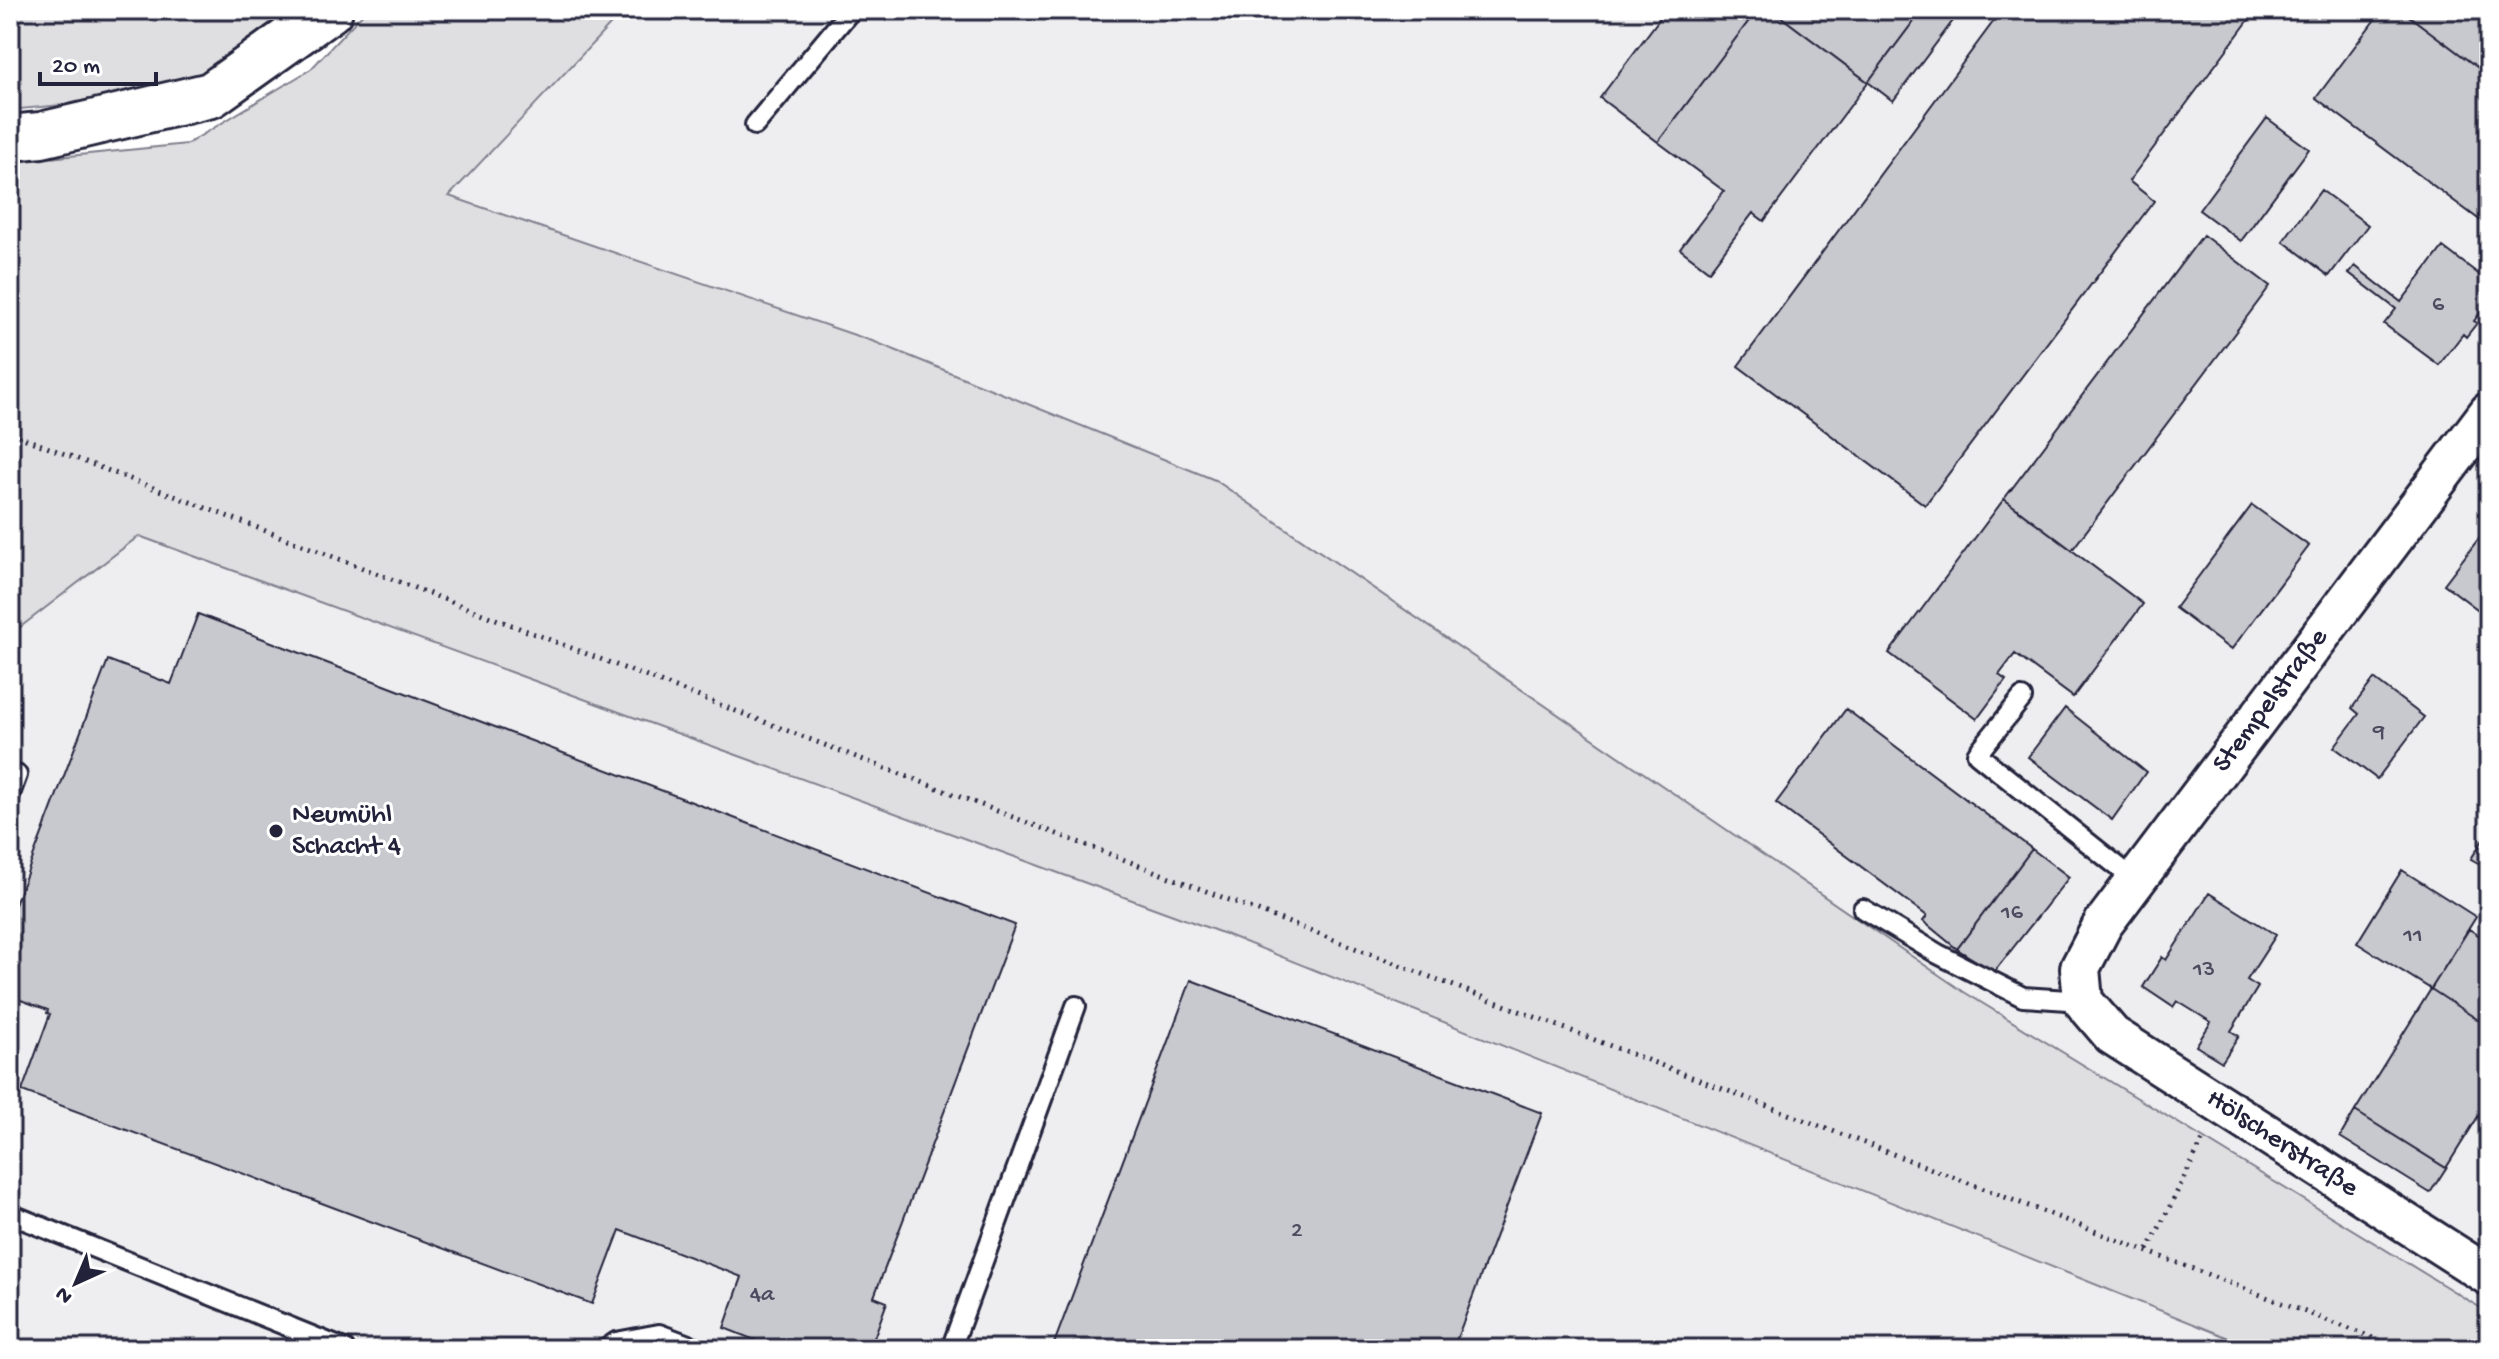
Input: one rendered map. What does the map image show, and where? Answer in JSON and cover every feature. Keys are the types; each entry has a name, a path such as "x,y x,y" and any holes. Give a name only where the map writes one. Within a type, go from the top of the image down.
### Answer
{"street":[{"path":"10,138 41,135 211,95 330,10"},
{"name":"Stempelstraße","path":"2083,1001 2080,968 2103,924 2489,412"},
{"name":"Hölscherstraße","path":"2083,1001 2112,1035 2489,1276"}],"lane":[{"path":"755,125 851,10"},
{"path":"2022,698 1977,754 2136,881"},
{"path":"10,794 17,775"},
{"path":"1863,909 1938,954 2023,997 2083,1001"},
{"path":"951,1349 1076,1006"},
{"path":"10,1214 344,1349"},
{"path":"606,1349 616,1342 659,1334 699,1349"}],"path":[{"path":"10,433 2402,1349"},
{"path":"2148,1250 2220,1105"}],"shaded area":[{"path":"10,10 323,10 209,91 10,110"},
{"path":"366,10 624,10 449,196 875,342 1215,480 1964,992 2489,1313 2489,1349 2256,1349 1225,934 139,536 10,635 10,162 187,144 311,69"},
{"path":"624,10 2489,10 2489,1349 10,1349 10,635 139,536 449,196"}],"building":[{"path":"1666,10 1757,10 1658,142 1600,98"},
{"path":"1757,10 1772,10 1868,82 1764,221 1753,213 1709,271 1680,249 1724,191 1658,142"},
{"path":"1772,10 1922,10 1868,82"},
{"path":"1922,10 1961,10 1893,101 1868,82"},
{"path":"2002,10 2250,10 2254,13 2129,181 2154,201 1925,505 1738,366"},
{"path":"2382,10 2401,10 2489,76 2489,227 2316,98"},
{"path":"2401,10 2489,10 2489,76"},
{"path":"2267,118 2309,149 2241,241 2199,210"},
{"path":"2321,190 2368,225 2329,276 2283,241"},
{"path":"2203,235 2270,286 2072,550 2004,499"},
{"path":"2443,247 2489,282 2489,301 2474,321 2477,323 2466,337 2463,334 2439,365 2384,324 2396,309 2349,273 2355,266 2401,302"},
{"path":"2004,499 2143,604 2073,697 2015,654 1999,675 2006,680 1977,719 1889,653"},
{"path":"2252,505 2309,546 2231,650 2175,608"},
{"path":"2489,525 2489,618 2444,584"},
{"path":"198,614 1015,925 874,1297 887,1302 870,1349 778,1349 724,1328 742,1277 620,1230 592,1304 22,1091 50,1014 48,1010 10,996 10,918 108,660 171,684"},
{"path":"2374,679 2424,717 2377,779 2334,747 2359,714 2352,708"},
{"path":"2065,708 2146,772 2112,820 2028,757"},
{"path":"1846,709 2032,849 1957,949 1923,921 1927,916 1776,803"},
{"path":"2489,830 2489,869 2471,859"},
{"path":"2032,849 2069,877 1994,972 1957,949"},
{"path":"2402,870 2476,917 2431,989 2357,943"},
{"path":"2209,893 2276,935 2247,980 2258,987 2231,1031 2239,1036 2222,1062 2196,1046 2211,1022 2177,1001 2173,1007 2143,987 2162,957 2166,960"},
{"path":"2469,929 2489,942 2489,1027 2431,989"},
{"path":"1191,980 1542,1113 1453,1349 1052,1349"},
{"path":"2431,989 2489,1027 2489,1099 2446,1168 2355,1111"},
{"path":"2489,1099 2489,1121 2479,1114"},
{"path":"2355,1111 2446,1168 2430,1193 2340,1137"}],"place":[{"name":"Neumühl Schacht 4","path":"276,831"}]}
